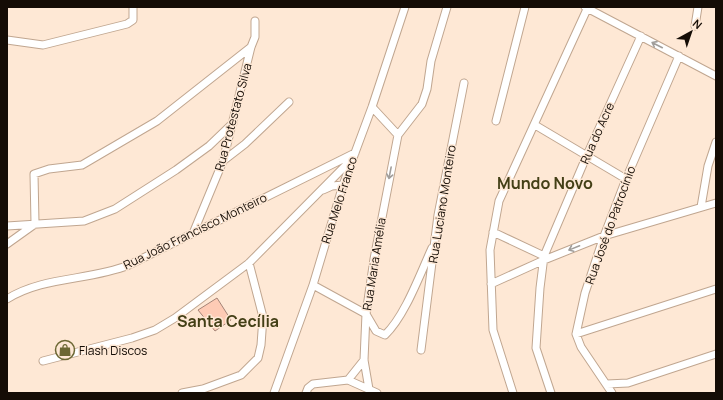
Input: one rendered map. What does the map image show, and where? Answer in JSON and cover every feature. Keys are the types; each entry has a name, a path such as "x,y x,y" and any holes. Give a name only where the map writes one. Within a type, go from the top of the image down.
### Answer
{"street":[{"path":"7,40 42,45 127,24 133,20 133,7"},
{"name":"Rua Melo Franco","path":"274,393 313,285 343,186 372,108 405,7"},
{"path":"372,108 398,135 422,104 427,89 431,61 447,7"},
{"path":"496,121 525,7"},
{"path":"513,393 493,330 490,250 493,232 499,201 535,125 587,7 716,76"},
{"path":"695,26 698,7"},
{"name":"Rua Protestato Silva","path":"194,231 223,161 251,47 255,37 255,21"},
{"name":"Rua do Acre","path":"551,393 536,348 540,288 544,258 586,155 641,36"},
{"path":"35,224 34,174 49,169 82,165 137,133 157,121 251,47"},
{"name":"Rua José do Patrocínio","path":"576,334 585,292 604,236 626,179 679,56"},
{"name":"Rua Luciano Monteiro","path":"421,350 438,215 464,83"},
{"path":"223,161 245,144 289,102"},
{"path":"7,226 84,221 114,209 176,170 209,146 232,123"},
{"path":"535,125 626,179"},
{"name":"Rua Maria Amélia","path":"369,389 364,360 366,314 374,260 398,135"},
{"path":"701,207 708,166 716,142"},
{"path":"43,361 132,338 155,330 175,318 249,263 354,156"},
{"name":"Rua João Francisco Monteiro","path":"7,298 19,291 45,283 115,271 194,231 354,156"},
{"path":"319,191 332,186 343,186"},
{"path":"491,284 544,258 604,236 716,203"},
{"path":"7,244 35,224"},
{"path":"493,232 544,258"},
{"path":"313,285 366,314 376,331 385,335 392,329 434,244"},
{"path":"182,393 204,391 241,375 258,358 264,318 249,263"},
{"path":"628,383 620,389 611,392 581,347 576,334 716,289"},
{"path":"607,384 628,383 716,354"},
{"path":"348,380 364,360"},
{"path":"306,393 308,388 313,384 348,380 376,393"}],"building":[{"path":"217,298 231,320 215,331 198,310"}],"place":[{"name":"Flash Discos","path":"65,350"}],"district":[{"name":"Mundo Novo","path":"545,183"},
{"name":"Santa Cecília","path":"228,321"}]}
